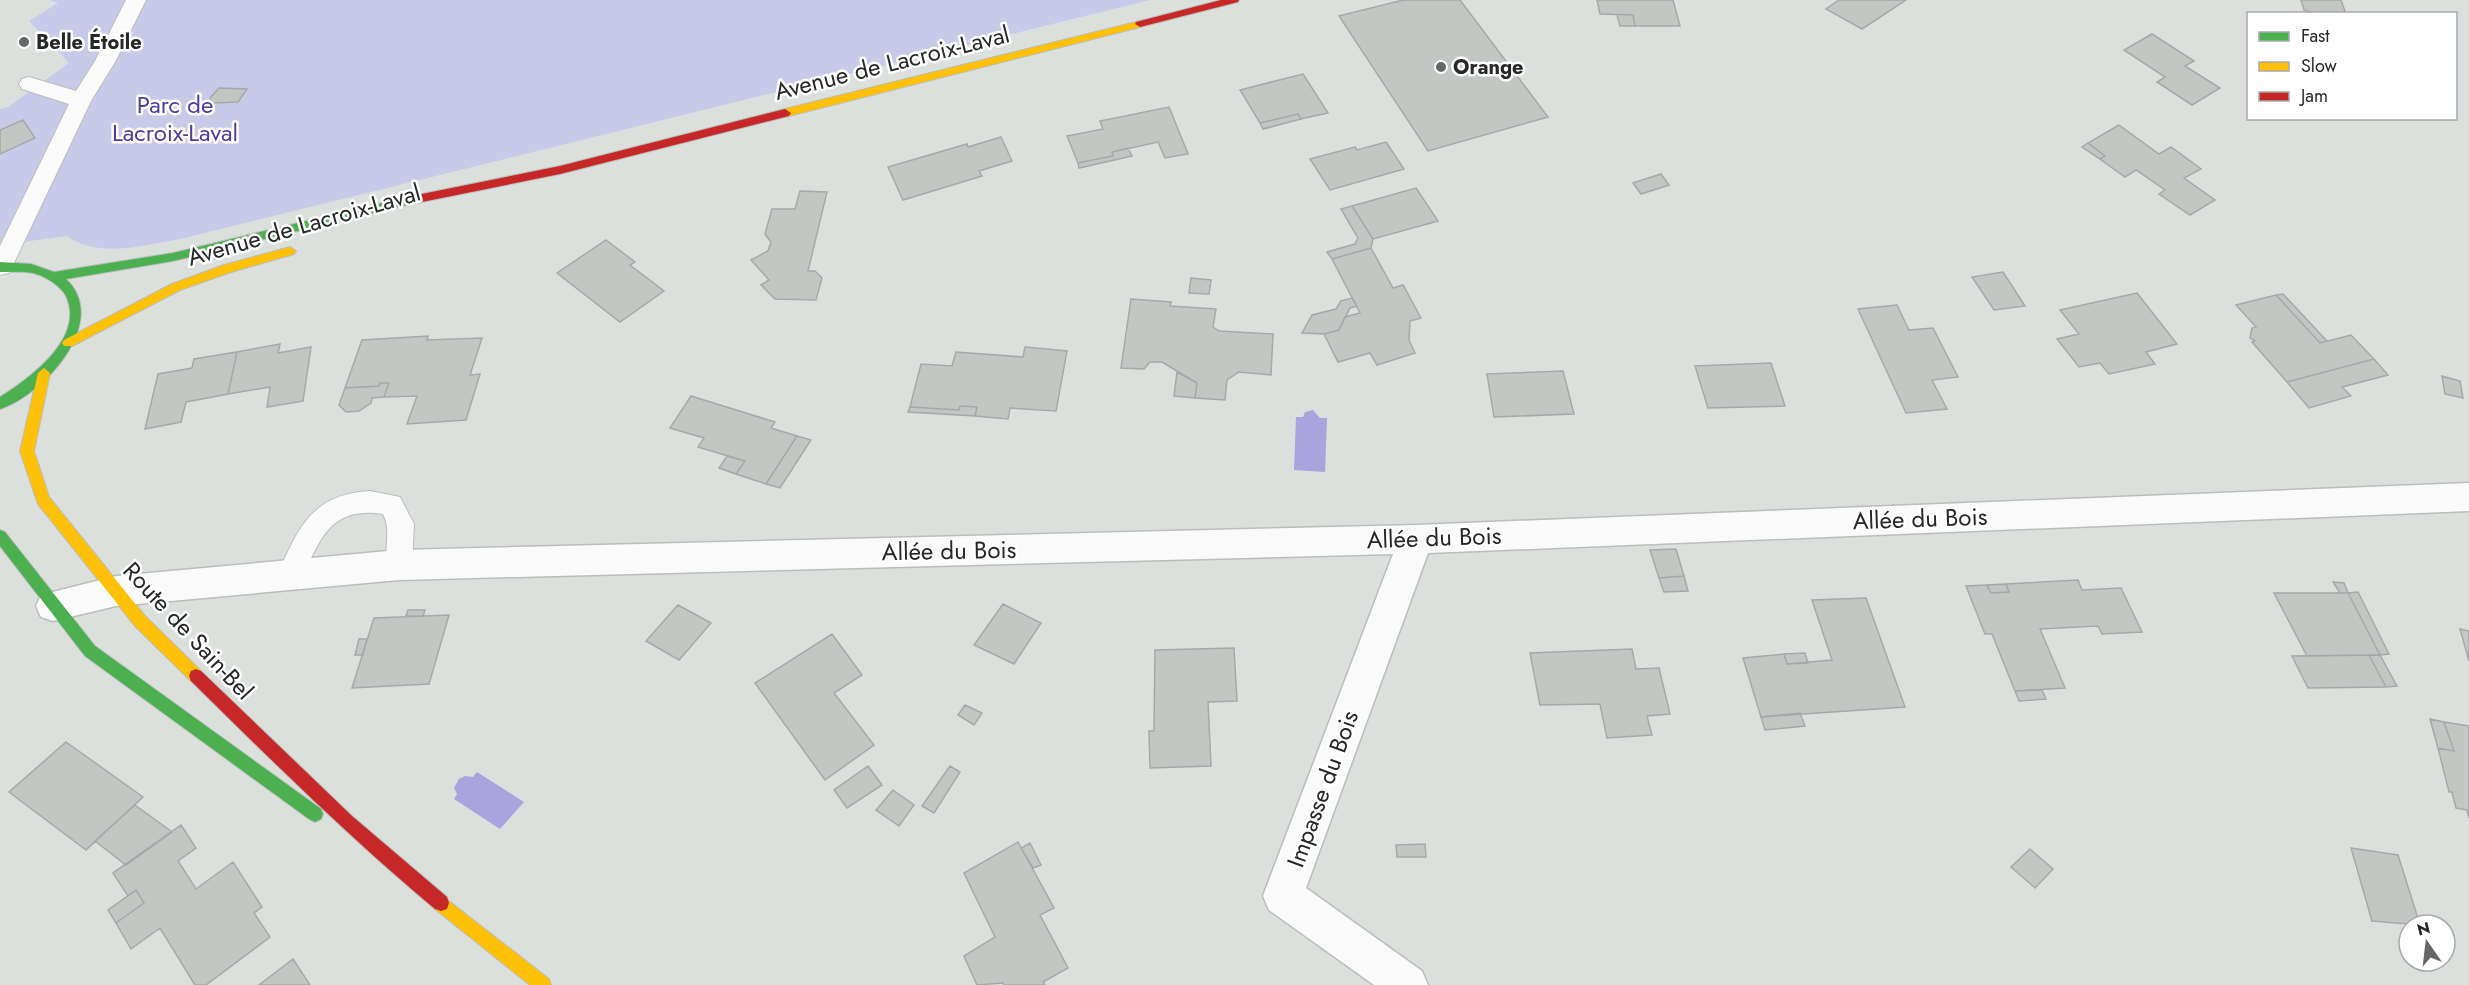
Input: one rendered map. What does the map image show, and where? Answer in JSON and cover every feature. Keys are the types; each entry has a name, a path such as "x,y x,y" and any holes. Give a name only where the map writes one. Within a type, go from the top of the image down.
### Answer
{"main road":[{"name":"Avenue de Lacroix-Laval","path":"56,276 173,257 434,195 560,170 1234,0"},
{"name":"Avenue de Lacroix-Laval","path":"444,207 560,170"},
{"name":"Avenue de Lacroix-Laval","path":"68,344 176,287 228,268 307,247"},
{"path":"0,404 44,373 68,344 77,323 77,304 70,288 56,276 23,266 1,267"},
{"name":"Route de Sain-Bel","path":"44,373 27,451 43,500 140,621 291,769 406,875 543,985"},
{"name":"Route de Sain-Bel","path":"0,536 90,651 282,791 406,875"}],"street":[{"name":"Allée du Bois","path":"53,606 116,591 399,565 1416,539 2469,497"},
{"name":"Impasse du Bois","path":"1408,985 1283,896 1416,539"}],"lane":[{"path":"1,267 81,100 105,62 136,0"},
{"path":"29,84 81,100"},
{"path":"290,576 310,531 327,513 346,503 374,501 391,505 401,524 399,565"}],"green space":[{"name":"Parc de Lacroix-Laval","path":"50,0 1150,0 180,239 137,247 107,249 80,243 67,236 0,245 0,109 8,107 69,63 29,21 58,3"}],"shaded area":[{"path":"1313,410 1320,418 1327,418 1325,472 1294,470 1296,417 1303,417 1305,412"},
{"path":"477,772 524,802 500,829 454,799 457,794 454,788 459,779 465,776 473,777"}],"building":[{"name":"Orange","path":"1403,0 1460,0 1548,117 1428,151 1339,16"},
{"path":"1597,0 1673,0 1680,26 1635,26 1633,15 1600,14"},
{"path":"1839,0 1906,0 1862,29 1826,9"},
{"path":"2301,0 2341,0 2345,12 2311,12 2304,10"},
{"path":"1617,15 1633,15 1635,26 1620,26"},
{"path":"2152,34 2194,61 2185,66 2220,88 2192,105 2157,82 2165,77 2124,50"},
{"path":"1303,74 1328,113 1301,119 1298,114 1260,123 1240,90"},
{"path":"219,88 247,89 238,102 212,103 210,98"},
{"path":"1169,107 1188,154 1165,158 1158,142 1112,152 1113,156 1078,163 1067,136 1103,129 1100,121"},
{"path":"1298,114 1301,119 1263,129 1260,123"},
{"path":"23,120 35,138 0,154 0,130"},
{"path":"2119,125 2159,154 2171,147 2201,169 2184,178 2215,200 2190,215 2159,194 2165,190 2136,170 2125,177 2100,159 2105,156 2088,143"},
{"path":"1001,137 1012,161 979,171 982,176 903,200 888,167 967,144 968,147"},
{"path":"1386,142 1404,169 1330,190 1310,159 1355,147 1357,150"},
{"path":"2088,143 2105,156 2100,159 2082,147"},
{"path":"1128,148 1132,156 1079,168 1078,163 1113,156 1112,152"},
{"path":"1661,174 1669,185 1641,194 1633,183"},
{"path":"1416,188 1438,221 1373,239 1352,206"},
{"path":"800,191 827,192 808,271 815,271 822,278 816,300 775,299 761,285 769,280 751,260 768,251 771,242 765,234 772,209 795,209"},
{"path":"1352,206 1373,239 1371,248 1332,259 1327,252 1355,244 1358,238 1341,209"},
{"path":"606,240 635,262 630,265 664,291 620,322 557,273"},
{"path":"1371,248 1393,288 1403,285 1421,318 1410,321 1409,340 1415,353 1377,365 1370,353 1338,362 1324,334 1339,330 1345,317 1360,313 1332,259"},
{"path":"2003,272 2025,306 1994,310 1972,277"},
{"path":"1191,278 1211,280 1209,294 1189,293"},
{"path":"2137,293 2177,344 2146,352 2155,364 2109,374 2100,363 2079,367 2057,339 2079,334 2060,310"},
{"path":"2283,294 2327,341 2320,343 2276,295"},
{"path":"2276,295 2320,343 2351,335 2374,359 2287,382 2252,342 2255,341 2250,338 2252,328 2256,327 2236,305"},
{"path":"1352,298 1357,306 1350,308 1339,330 1324,334 1302,333 1312,315 1336,309 1341,301"},
{"path":"1131,299 1171,302 1170,306 1216,309 1213,327 1219,331 1273,334 1271,375 1239,372 1227,380 1225,400 1195,398 1197,383 1162,362 1150,362 1144,369 1121,368"},
{"path":"1897,305 1909,330 1933,328 1958,377 1932,380 1947,409 1906,413 1858,309"},
{"path":"428,336 427,340 482,338 470,375 480,374 466,420 407,424 417,396 384,397 389,383 380,383 379,386 345,388 362,340"},
{"path":"280,344 278,353 311,347 303,401 267,407 270,387 228,394 237,352"},
{"path":"1025,347 1067,351 1056,411 1010,408 1008,419 975,416 977,407 960,406 959,410 910,407 921,364 952,366 956,352 1023,357"},
{"path":"237,352 228,394 186,402 181,422 145,429 158,374 192,368 194,359"},
{"path":"2374,359 2388,375 2342,387 2351,396 2309,408 2287,382"},
{"path":"1771,363 1785,406 1708,408 1695,366"},
{"path":"1563,371 1574,414 1494,417 1487,374"},
{"path":"1177,372 1197,383 1195,398 1174,396"},
{"path":"2442,376 2460,381 2463,398 2445,394"},
{"path":"380,383 389,383 384,397 372,398 371,403 359,411 346,412 339,405 345,388 379,386"},
{"path":"691,396 775,422 771,428 797,436 766,484 736,474 745,461 698,447 704,438 670,428"},
{"path":"960,406 977,407 975,416 908,412 910,407 959,410"},
{"path":"797,436 811,440 780,488 766,484"},
{"path":"727,456 745,461 736,474 719,468"},
{"path":"1676,549 1684,576 1659,578 1650,550"},
{"path":"1684,576 1688,591 1664,592 1659,578"},
{"path":"2078,580 2082,590 2121,588 2142,632 2102,634 2098,626 2040,629 2065,688 2015,691 1992,634 1985,634 1966,586 1987,585 1991,593 2009,592 2006,584"},
{"path":"2333,582 2344,583 2348,593 2340,593"},
{"path":"2006,584 2009,592 1991,593 1987,585"},
{"path":"2358,592 2389,654 2380,655 2348,593"},
{"path":"2274,593 2348,593 2380,655 2307,656"},
{"path":"1866,598 1905,707 1761,717 1743,658 1784,654 1787,664 1832,660 1812,600"},
{"path":"1003,604 1041,623 1014,664 974,645"},
{"path":"678,605 711,623 679,660 646,641"},
{"path":"408,610 425,610 423,616 406,616"},
{"path":"449,615 429,684 352,688 374,618"},
{"path":"2460,629 2469,631 2469,661"},
{"path":"832,634 862,675 834,693 874,745 825,780 755,683"},
{"path":"359,639 367,639 363,655 355,655"},
{"path":"1234,648 1237,701 1208,702 1211,766 1150,768 1149,731 1154,731 1155,650"},
{"path":"1632,649 1636,669 1659,668 1670,714 1647,716 1652,735 1607,738 1600,704 1540,705 1530,653"},
{"path":"1805,653 1808,663 1787,664 1784,654"},
{"path":"2369,655 2380,655 2397,686 2386,687"},
{"path":"2369,655 2386,687 2308,688 2292,656"},
{"path":"2042,690 2046,699 2019,701 2015,691"},
{"path":"965,705 982,713 974,725 958,715"},
{"path":"1800,713 1805,726 1765,730 1761,717"},
{"path":"2430,719 2444,722 2454,751 2438,748"},
{"path":"2444,722 2469,726 2469,818 2467,810 2456,808 2452,792 2449,792 2438,748 2454,751"},
{"path":"66,742 143,797 86,850 9,792"},
{"path":"868,766 882,785 847,808 834,790"},
{"path":"950,766 960,772 934,813 922,806"},
{"path":"893,790 914,805 899,826 876,810"},
{"path":"135,805 172,832 126,865 95,841"},
{"path":"181,825 196,848 178,861 196,889 233,862 262,907 254,913 270,937 206,985 195,985 160,928 131,949 116,923 144,903 136,890 128,896 113,873"},
{"path":"1018,842 1054,908 1040,915 1068,968 1043,982 1045,985 1004,985 1003,983 977,985 964,956 995,937 964,873"},
{"path":"1030,843 1041,865 1033,868 1021,848"},
{"path":"1425,844 1426,857 1397,857 1396,845"},
{"path":"2351,848 2398,855 2416,913 2397,913 2397,923 2372,921"},
{"path":"2030,849 2053,869 2035,888 2011,867"},
{"path":"136,890 144,903 116,923 108,910"},
{"path":"293,959 310,985 259,985"}],"traffic: fast":[{"path":"56,276 173,257 407,201"},
{"path":"0,267 31,268 58,279 68,289 74,301 76,314 73,328 59,356 25,388 0,404"},
{"path":"0,536 90,651 315,814"}],"traffic: slow":[{"path":"785,113 1140,24"},
{"path":"68,343 176,287 228,268 290,251"},
{"path":"44,373 27,451 43,500 140,621 196,676"},
{"path":"441,903 543,985"}],"traffic: jam":[{"path":"1140,24 1234,0"},
{"path":"407,201 560,170 785,113"},
{"path":"196,676 347,821 441,903"}],"place":[{"name":"Belle Étoile","path":"24,42"},
{"name":"Orange","path":"1441,67"}]}
